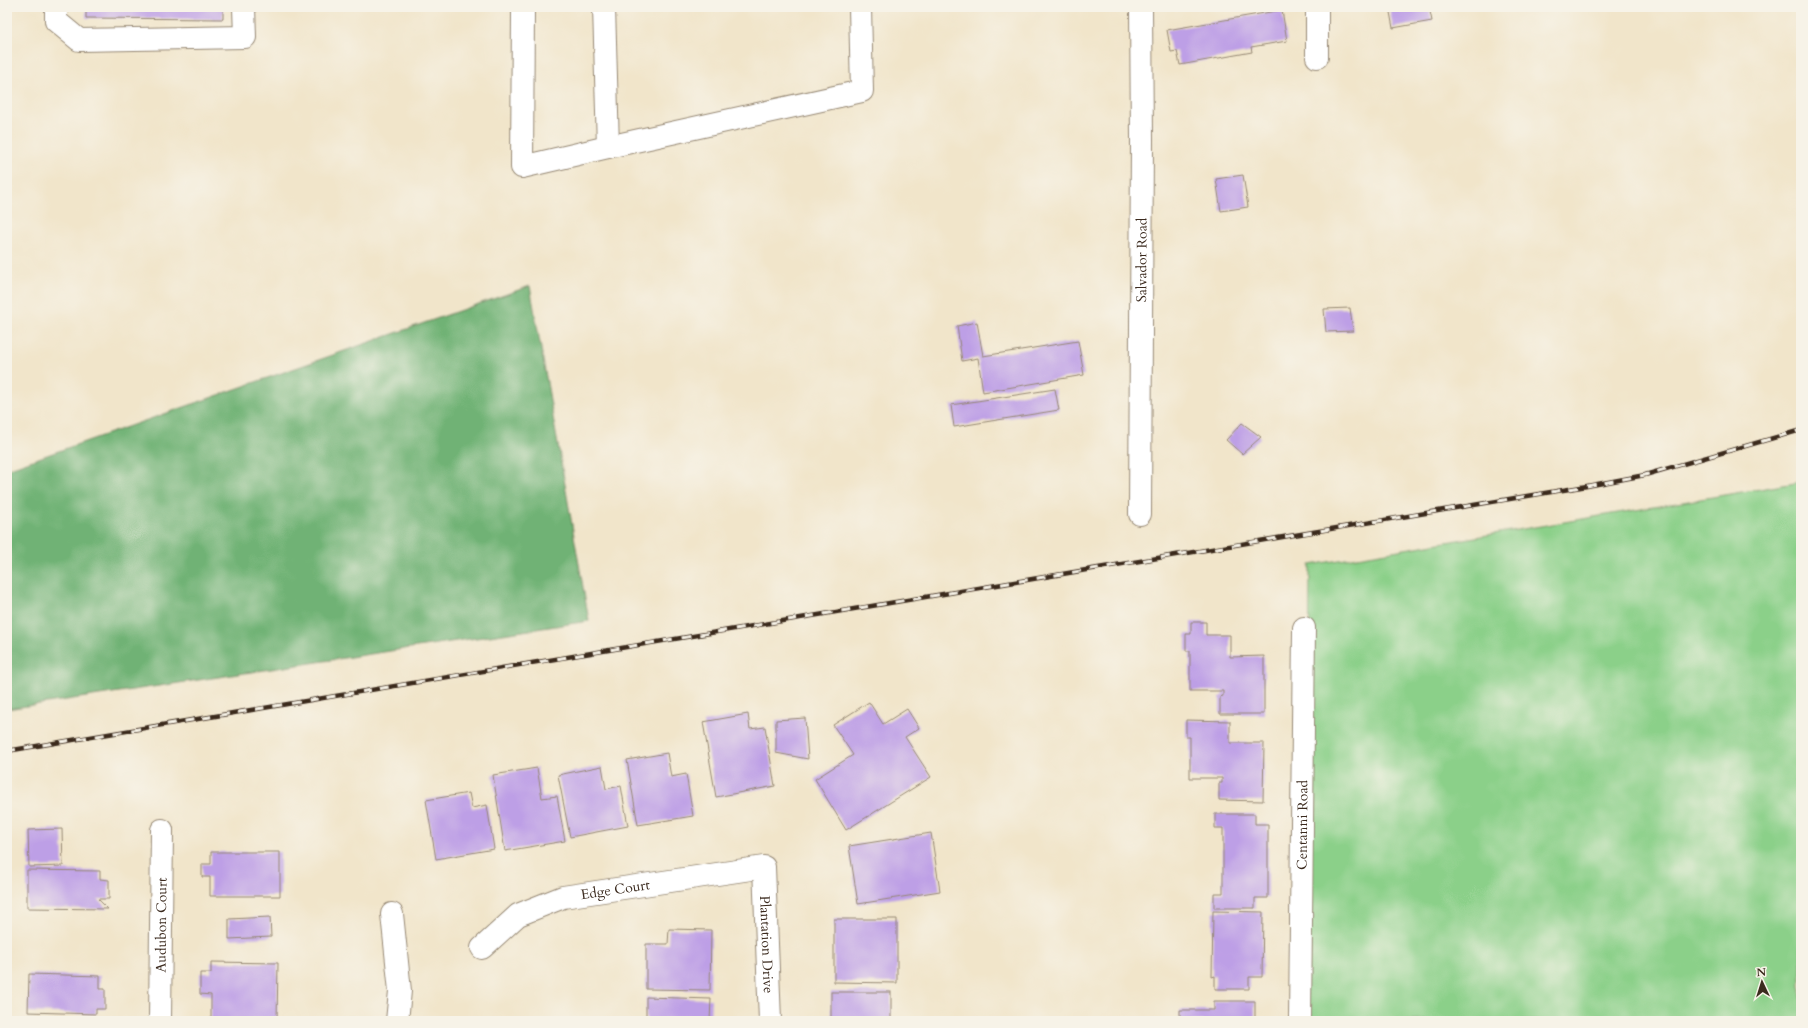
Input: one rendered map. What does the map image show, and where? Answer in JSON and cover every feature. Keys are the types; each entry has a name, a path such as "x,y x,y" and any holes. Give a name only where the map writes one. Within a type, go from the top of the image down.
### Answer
{"street":[{"path":"56,7 56,21 79,40 245,37 244,7"},
{"path":"523,7 522,167 862,91 860,7"},
{"path":"604,7 608,147"},
{"name":"Salvador Road","path":"1140,514 1142,148 1141,7"},
{"path":"1317,7 1317,57"},
{"name":"Centanni Road","path":"1300,1021 1304,628"},
{"name":"Audubon Court","path":"160,1021 162,830"},
{"name":"Edge Court","path":"482,948 518,915 563,897 764,867"},
{"name":"Plantation Drive","path":"764,867 770,1021"},
{"path":"392,914 400,991 397,1021"}],"green space":[{"path":"530,286 589,621 7,709 7,469"},
{"path":"1801,482 1801,1021 1306,1021 1310,565"}],"building":[{"path":"86,7 223,7 223,19 86,18"},
{"path":"976,7 1001,7 1001,8 977,11"},
{"path":"1389,7 1429,7 1432,21 1393,28"},
{"path":"1282,10 1287,41 1251,47 1252,52 1180,65 1177,51 1171,52 1167,30"},
{"path":"1243,175 1248,207 1221,211 1216,179"},
{"path":"1350,308 1353,331 1326,332 1324,309"},
{"path":"977,322 983,356 1078,341 1084,375 983,392 978,358 962,361 957,326"},
{"path":"1055,389 1059,410 954,427 951,405"},
{"path":"1242,423 1261,437 1242,454 1226,440"},
{"path":"1191,622 1206,622 1206,635 1230,635 1230,657 1264,656 1264,714 1220,714 1220,697 1223,696 1223,691 1190,691 1190,651 1186,651 1186,634 1191,634"},
{"path":"869,702 883,724 907,709 919,728 905,737 931,777 846,830 815,779 853,755 833,725"},
{"path":"748,714 750,729 765,727 775,786 716,797 703,722"},
{"path":"805,718 808,759 776,753 776,720"},
{"path":"1186,720 1230,721 1230,743 1264,743 1263,801 1219,800 1219,783 1222,783 1222,778 1190,778 1190,737 1186,737"},
{"path":"667,753 671,777 686,774 693,816 638,825 627,760"},
{"path":"602,766 606,789 621,786 628,826 570,837 558,775"},
{"path":"537,768 542,798 557,796 565,841 505,851 493,775"},
{"path":"469,793 472,808 487,805 494,849 436,859 426,800"},
{"path":"1215,814 1255,814 1255,824 1268,824 1268,898 1255,898 1255,908 1214,908 1214,893 1223,893 1223,828 1215,828"},
{"path":"62,829 63,866 29,867 28,830"},
{"path":"931,833 940,891 858,904 849,846"},
{"path":"211,852 280,852 280,896 210,896 210,877 202,877 202,864 211,864"},
{"path":"27,870 100,871 100,879 109,880 109,899 98,899 108,909 27,908"},
{"path":"1213,911 1263,912 1262,977 1249,977 1249,989 1215,989 1215,976 1212,977"},
{"path":"270,917 271,937 229,939 229,919"},
{"path":"834,919 897,919 897,983 834,982"},
{"path":"669,929 711,930 710,990 646,989 646,944 668,944"},
{"path":"211,962 278,963 277,1021 211,1021 211,995 200,994 200,973 211,973"},
{"path":"29,974 100,976 100,989 105,989 105,1009 96,1009 96,1014 28,1012"},
{"path":"831,992 891,992 891,1021 831,1021"},
{"path":"646,997 711,999 710,1021 646,1021"},
{"path":"1214,1001 1255,1001 1255,1021 1180,1021 1180,1010 1214,1010"}],"railway":[{"path":"7,751 1587,486 1645,475 1801,430"}]}
